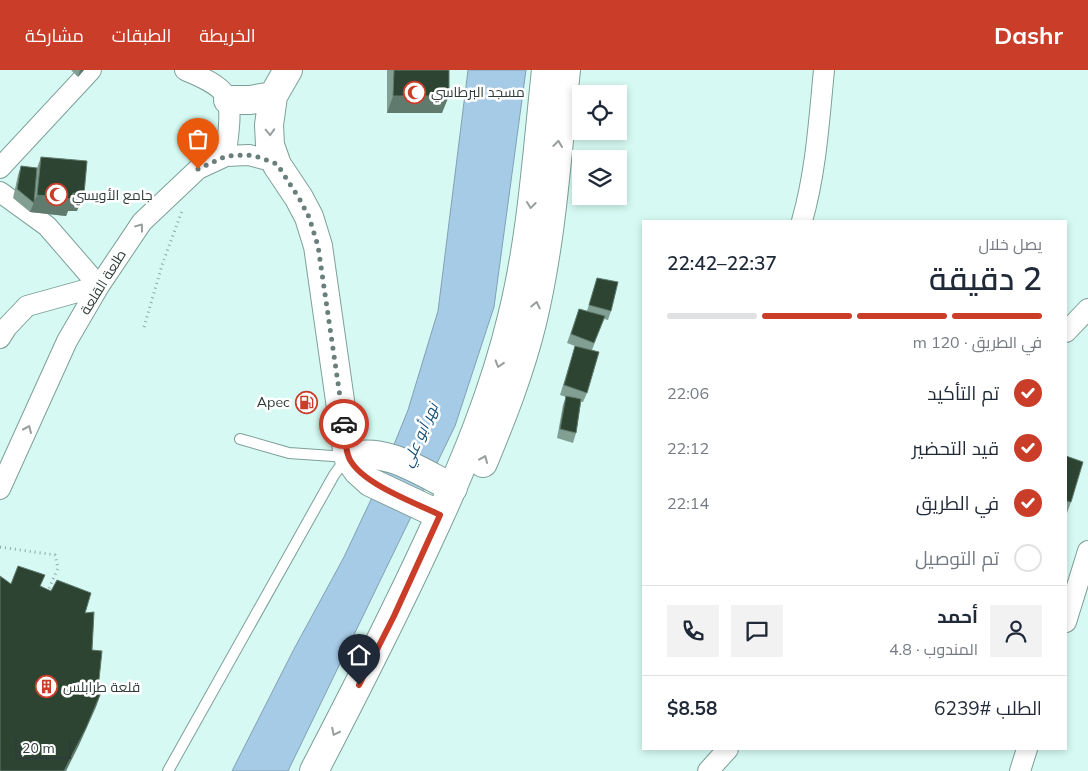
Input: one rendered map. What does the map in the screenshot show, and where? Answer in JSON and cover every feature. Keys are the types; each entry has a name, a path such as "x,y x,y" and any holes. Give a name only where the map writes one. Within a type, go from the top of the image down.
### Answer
{"main road":[{"path":"288,70 273,96 269,125 270,145 277,164 309,217 318,246 348,456 358,471 370,482 432,511"},
{"path":"314,771 394,616 432,511 486,405 512,318 526,246 546,70"},
{"path":"335,771 376,690 467,499 505,411 520,367 532,323 546,249 566,70"},
{"path":"228,100 250,100 273,96"},
{"path":"348,456 358,454 380,455 391,458 445,484"}],"street":[{"path":"0,168 91,70"},
{"path":"185,70 220,90 228,100 226,156"},
{"path":"802,220 811,185 818,137 824,70"},
{"name":"طلعة القلعة","path":"0,489 8,452 67,341 99,286 142,222 198,169 226,156 248,155 277,164"},
{"path":"0,192 47,226 99,286 27,306 7,327 0,338"},
{"path":"1067,331 1088,309"},
{"path":"1067,619 1088,551"},
{"path":"708,771 727,750"},
{"path":"1025,770 1027,750"}],"lane":[{"path":"240,439 289,452 348,456"},
{"path":"168,771 334,475 348,456"}],"path":[{"path":"144,327 163,262 184,206"},
{"path":"0,546 55,555 58,568 46,596"}],"water":[{"name":"نهر أبو علي","path":"468,70 526,70 494,307 455,426 288,771 232,771 294,649 344,557 376,489 408,410 438,311"}],"building":[{"path":"394,70 449,70 449,96 393,96"},
{"path":"41,157 87,161 84,194 73,193 72,199 37,195"},
{"path":"21,166 37,168 34,203 17,189"},
{"path":"597,278 618,282 611,311 589,305"},
{"path":"579,309 605,316 594,343 571,334"},
{"path":"575,346 599,352 587,393 564,385"},
{"path":"566,396 581,399 576,433 560,429"},
{"path":"1067,456 1083,462 1071,502 1067,501"},
{"name":"قلعة طرابلس","path":"18,566 45,575 40,586 51,591 57,580 91,593 85,613 94,612 92,650 102,651 98,689 102,690 86,728 64,771 0,771 0,576 11,584"}],"way so far":[{"path":"198,169 226,156 248,155 258,157 277,164 299,198 309,217 318,246 344,424"}],"place":[{"name":"مسجد البرطاسي","path":"415,92"},
{"name":"جامع الأويسي","path":"56,195"},
{"name":"Apec","path":"306,402"},
{"name":"قلعة طرابلس","path":"47,687"}],"route":[{"path":"344,424 348,456 358,471 370,482 440,515 394,616 359,685"}]}
